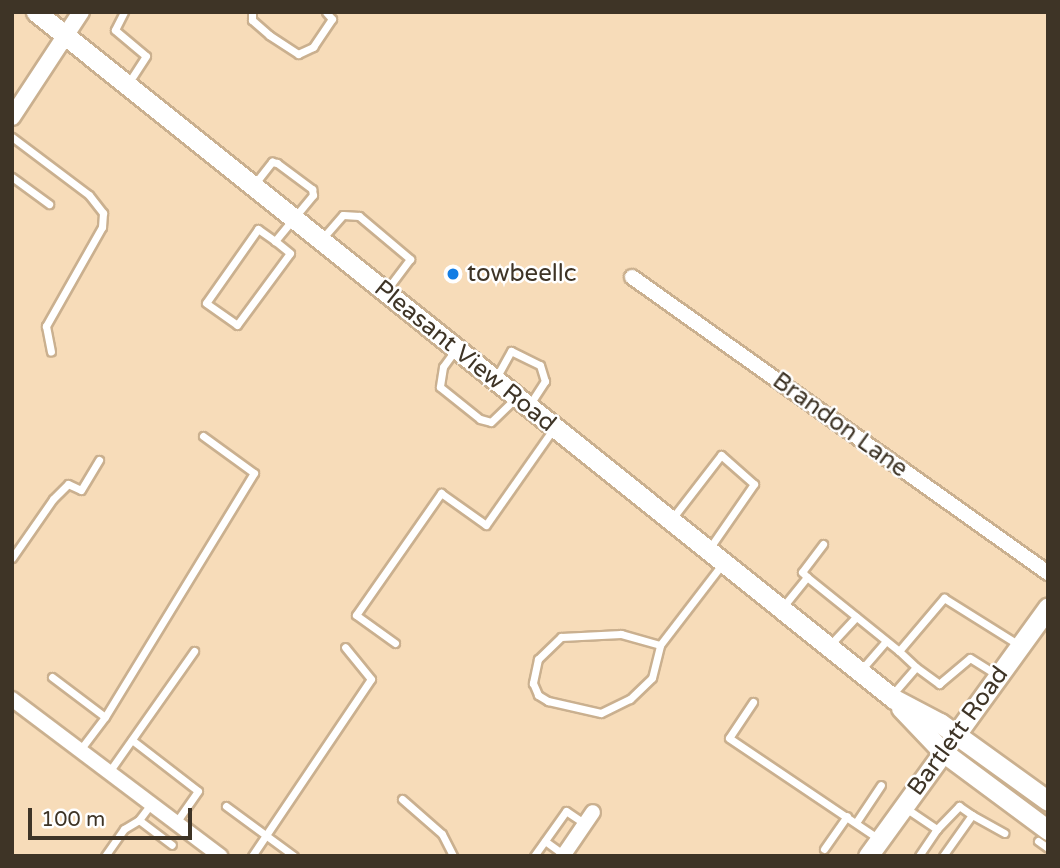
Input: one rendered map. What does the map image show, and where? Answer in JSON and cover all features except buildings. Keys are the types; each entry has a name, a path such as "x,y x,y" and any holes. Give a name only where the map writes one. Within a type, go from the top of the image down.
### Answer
{"main road":[{"name":"Pleasant View Road","path":"36,12 892,697 943,752 1043,836"},
{"name":"Bartlett Road","path":"875,850 903,807 1048,607"},
{"name":"Pleasant View Road","path":"892,697 955,734 1048,801"}],"street":[{"path":"12,117 81,12"},
{"name":"Brandon Lane","path":"632,277 1048,573"},
{"path":"12,699 220,856"},
{"path":"563,855 589,818"}],"lane":[{"path":"124,12 115,30 146,56 127,85"},
{"path":"252,12 252,20 298,54 313,47 332,19 326,12"},
{"path":"12,137 89,195 103,213 102,227 46,326 51,352"},
{"path":"253,186 272,163 303,183 313,195 275,241"},
{"path":"12,177 49,204"},
{"path":"321,240 347,212 369,224 410,259 385,292"},
{"path":"258,229 275,241 290,253 237,325 206,303 258,229"},
{"path":"456,349 441,377 440,387 480,419 491,422 545,381 540,365 511,351 495,380"},
{"path":"395,643 356,615 441,493 486,525 554,427"},
{"path":"80,750 105,717 254,473 203,436"},
{"path":"660,645 621,634 561,637 538,659 533,683 538,695 548,701 601,713 630,699 652,678 660,645 716,556 754,484 721,455 671,520"},
{"path":"12,558 53,499 68,484 81,489 99,460"},
{"path":"823,544 803,572 807,578 916,667 939,684 970,658 998,676"},
{"path":"782,609 807,578"},
{"path":"898,651 944,598 1020,646"},
{"path":"829,647 856,617"},
{"path":"860,671 886,641"},
{"path":"251,856 371,679 345,647"},
{"path":"109,772 194,651"},
{"path":"892,697 916,667"},
{"path":"52,677 105,717"},
{"path":"753,702 729,738 857,821 875,850"},
{"path":"132,740 198,791 176,822"},
{"path":"857,821 881,785"},
{"path":"402,799 442,834 453,856"},
{"path":"105,856 124,829 139,820 151,804"},
{"path":"226,806 294,856"},
{"path":"919,856 937,829 959,806 1004,833"},
{"path":"903,807 937,829"},
{"path":"534,856 566,811 589,818"},
{"path":"943,856 972,815"},
{"path":"824,849 847,816"},
{"path":"139,820 172,845"},
{"path":"1043,836 1048,848"},
{"path":"545,841 563,855"}],"place":[{"name":"towbeellc","path":"453,274"}]}
